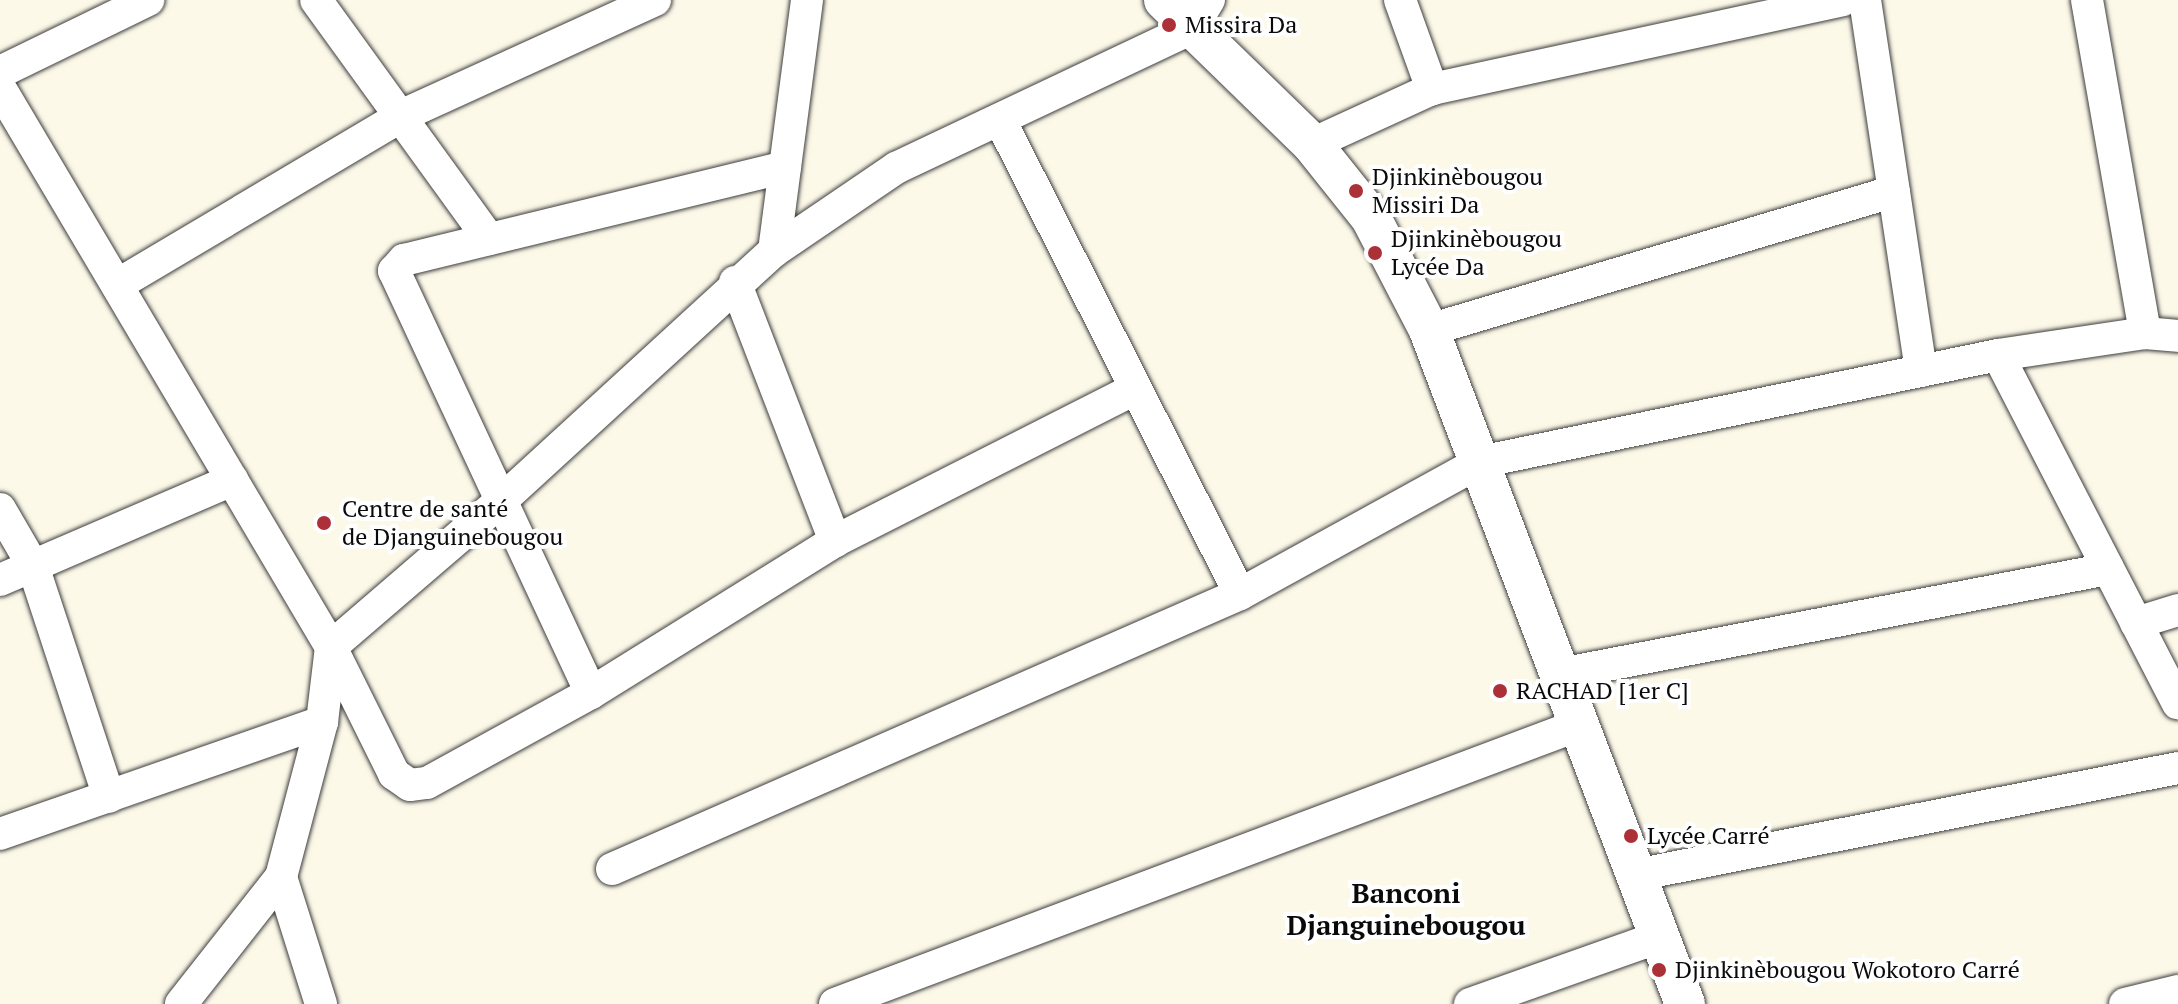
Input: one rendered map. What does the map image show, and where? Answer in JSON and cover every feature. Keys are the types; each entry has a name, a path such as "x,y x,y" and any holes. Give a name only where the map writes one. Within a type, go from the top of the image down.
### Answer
{"street":[{"path":"0,72 148,0"},
{"path":"316,0 403,115 489,239"},
{"path":"117,285 403,115 655,0"},
{"path":"774,251 807,0"},
{"path":"1164,0 1201,14 1371,218 1429,330 1685,1004"},
{"path":"1400,0 1432,89"},
{"path":"1312,144 1432,89 1842,0"},
{"path":"1865,0 1921,371"},
{"path":"2087,0 2145,333"},
{"path":"181,1004 281,877 322,722 331,647 501,501 735,282 774,251 896,168 1000,120 1201,14"},
{"path":"0,88 331,647 394,774 410,785 427,783 591,693 835,541 1134,389"},
{"path":"1000,120 1240,594"},
{"path":"591,693 394,271 404,260 785,167"},
{"path":"1429,330 1894,191"},
{"path":"735,282 835,541"},
{"path":"612,869 1240,594 1480,462 1998,355 2145,333 2178,336"},
{"path":"1998,355 2178,703"},
{"path":"0,580 232,480"},
{"path":"0,509 33,566 109,797"},
{"path":"1560,674 2108,569"},
{"path":"2136,623 2178,610"},
{"path":"0,834 322,722"},
{"path":"835,1004 1579,725"},
{"path":"1636,875 2178,768"},
{"path":"281,877 321,1004"},
{"path":"1470,1004 1659,937"},
{"path":"2125,1004 2178,991"}],"place":[{"name":"Missira Da","path":"1169,25"},
{"name":"Djinkinèbougou Missiri Da","path":"1356,191"},
{"name":"Djinkinèbougou Lycée Da","path":"1375,253"},
{"name":"Centre de santé de Djanguinebougou","path":"324,523"},
{"name":"RACHAD [1er C]","path":"1500,691"},
{"name":"Lycée Carré","path":"1631,836"},
{"name":"Djinkinèbougou Wokotoro Carré","path":"1659,970"}],"district":[{"name":"Banconi Djanguinebougou","path":"1406,909"}]}
